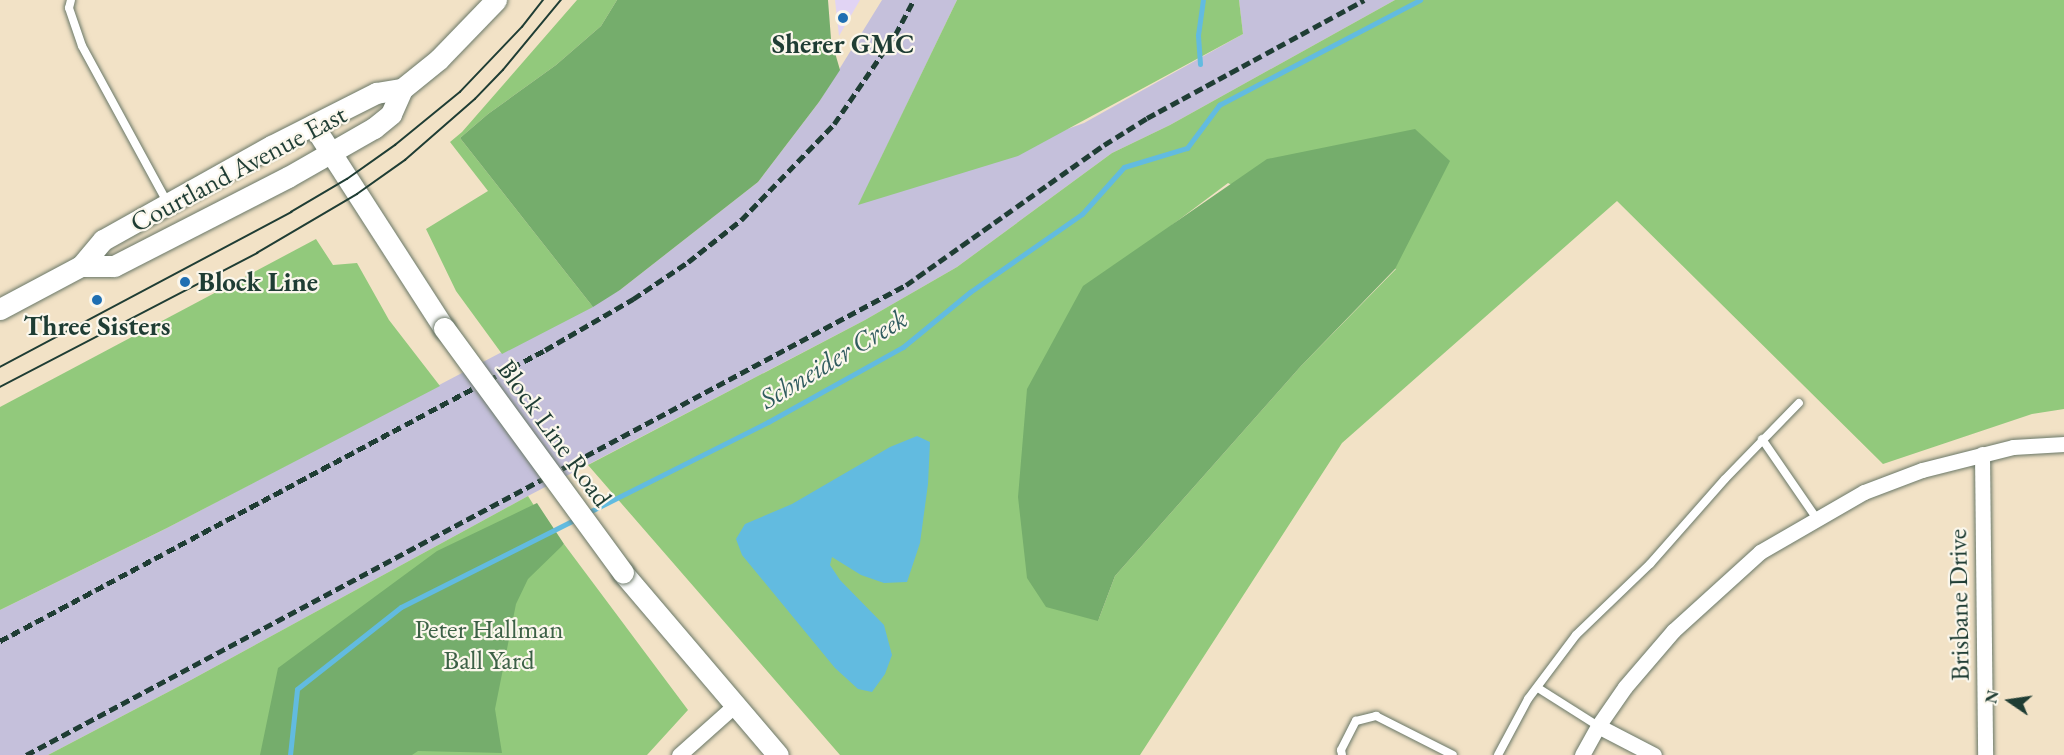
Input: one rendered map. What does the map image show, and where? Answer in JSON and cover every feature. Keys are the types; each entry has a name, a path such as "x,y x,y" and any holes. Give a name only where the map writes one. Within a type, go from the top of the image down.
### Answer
{"main road":[{"name":"Courtland Avenue East","path":"0,309 81,267 103,240 168,203 376,93 402,89 440,59 496,0"},
{"name":"Courtland Avenue East","path":"81,267 114,266 331,152 392,114 402,89"},
{"name":"Block Line Road","path":"314,124 444,328 623,573 778,755"}],"street":[{"path":"1582,755 1598,726 1625,687 1673,631 1760,552 1864,492 1922,470 2013,447 2064,444"},
{"name":"Brisbane Drive","path":"1982,454 1985,755"},
{"path":"679,755 734,706"},
{"path":"1598,726 1654,755"}],"lane":[{"path":"70,0 69,8 82,46 168,203"},
{"path":"1498,755 1528,699 1576,635 1650,564 1762,439 1799,403"},
{"path":"1762,439 1817,519"},
{"path":"1538,688 1598,726"},
{"path":"1342,755 1341,750 1356,721 1376,716 1453,755"}],"shaded area":[{"name":"Sherer GMC","path":"835,0 860,0 839,36"},
{"path":"882,0 957,0 859,204 1084,123 1243,34 1239,0 1395,0 1170,125 1112,153 957,267 865,320 528,496 189,681 48,755 0,755 0,610 167,528 620,290 758,182 819,102"}],"green space":[{"path":"577,0 617,0 601,26 556,65 488,114 460,138 593,307 502,354 456,291 426,229 488,191 450,142 462,132"},
{"path":"617,0 828,0 831,39 840,70 819,102 758,182 620,290 593,307 460,138 488,114 556,65 601,26"},
{"path":"957,0 1239,0 1243,34 1018,156 858,205"},
{"path":"1395,0 2064,0 2064,409 2032,414 1883,464 1617,201 1342,443 1140,755 840,755 588,465 865,320 957,267 1112,153 1170,125","holes":["1228,183 1396,269 1301,366 1115,576 1098,621 1172,225"]},
{"path":"1415,129 1450,161 1395,269 1301,366 1115,576 1098,621 1046,607 1027,578 1018,497 1027,389 1083,286 1267,159"},
{"path":"316,239 333,265 357,263 389,320 440,386 167,528 0,610 0,407"},
{"name":"Peter Hallman Ball Yard","path":"528,496 560,547 564,544 688,710 647,755 48,755 189,681"},
{"path":"537,503 564,544 528,579 516,604 495,709 502,753 418,751 412,755 260,755 278,668 437,551"}],"water":[{"path":"917,436 930,442 928,484 920,543 907,582 884,583 861,575 832,557 830,565 840,580 884,625 892,655 885,674 872,692 858,689 835,668 742,555 736,539 745,524 792,504 890,447"}],"waterway":[{"name":"Schneider Creek","path":"1200,64 1198,35 1203,0"},
{"name":"Schneider Creek","path":"587,513 768,422 903,347 970,292 1082,214 1124,167 1187,148 1219,105 1420,0"},
{"name":"Schneider Creek","path":"290,755 297,689 401,607 578,518"}],"tram line":[{"path":"0,367 291,212 347,179 395,145 460,92 522,27 543,0"},
{"path":"0,387 257,253 357,194 405,160 475,99 503,70 561,0"}],"railway":[{"path":"0,641 545,350 633,299 688,262 741,220 834,124 895,35 914,0"},
{"path":"26,755 906,285 1104,145 1147,118 1364,0"}],"place":[{"name":"Sherer GMC","path":"843,18"},
{"name":"Block Line","path":"185,282"},
{"name":"Three Sisters","path":"97,300"}]}
